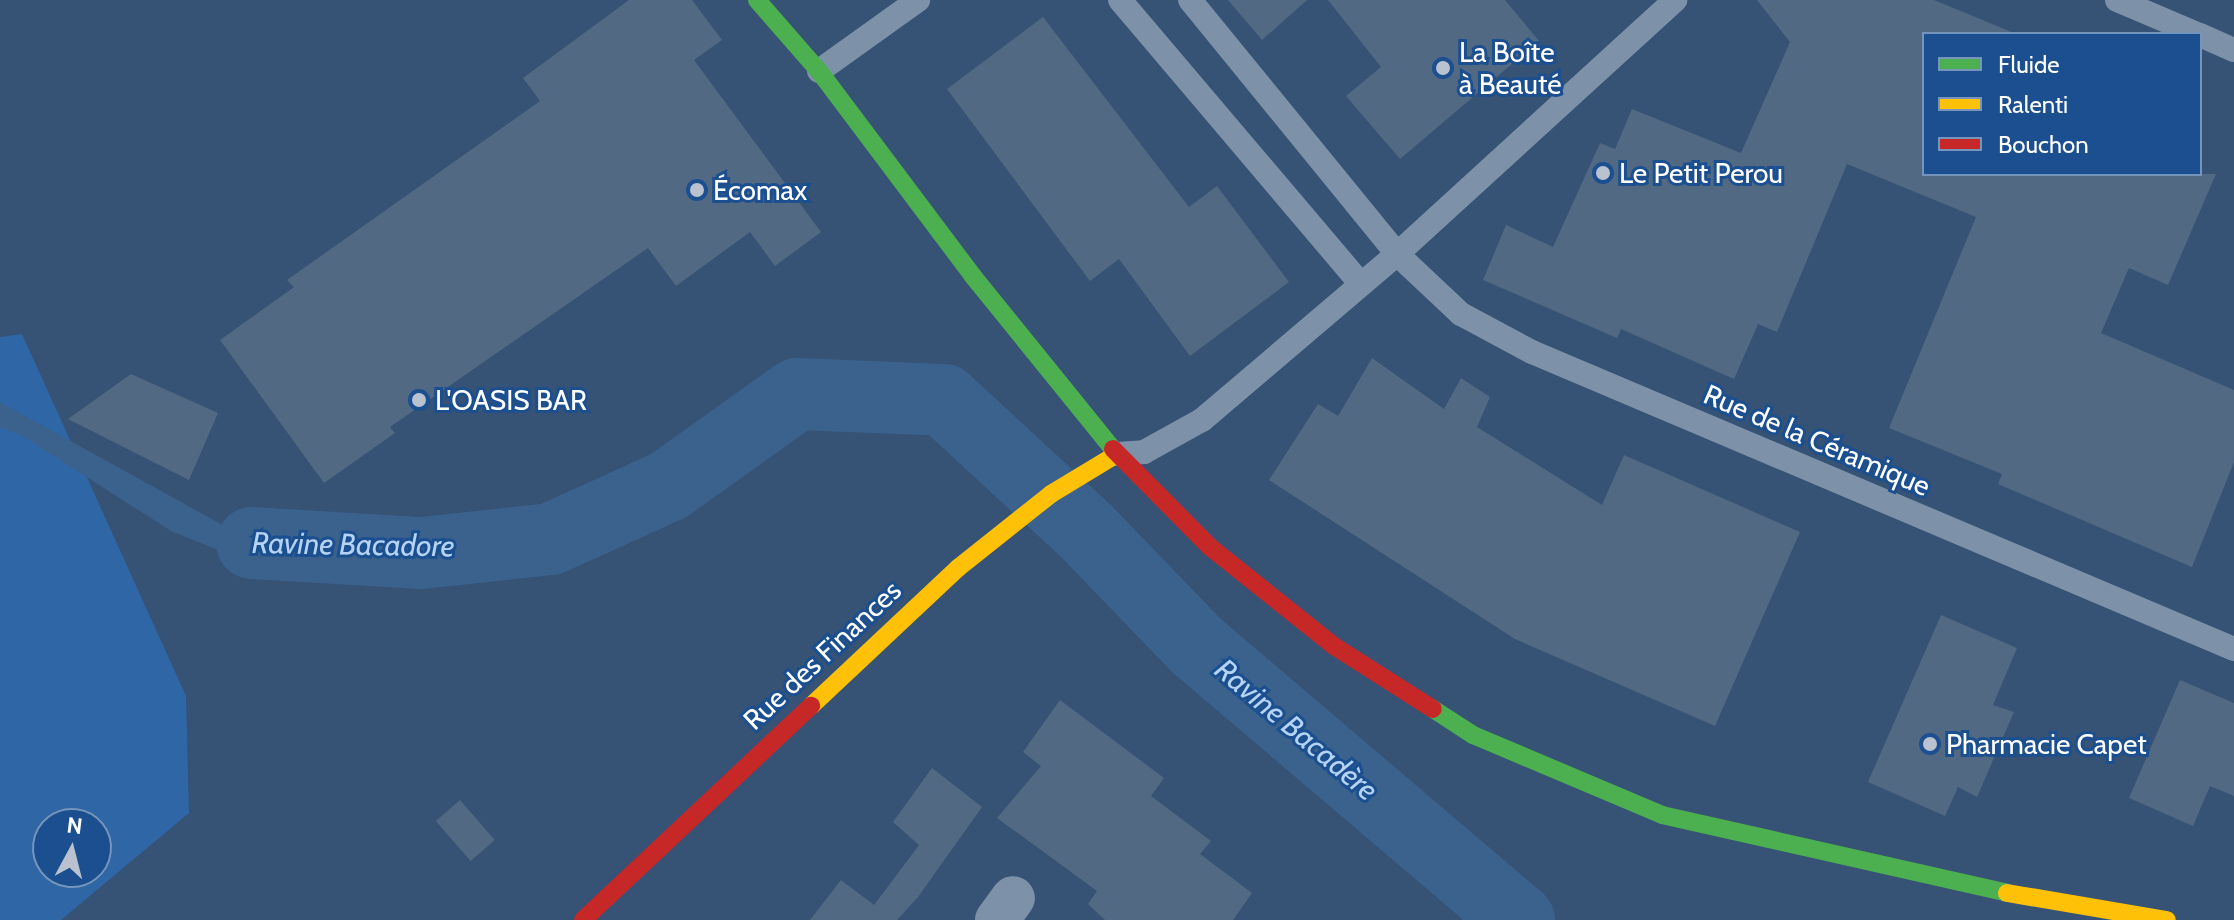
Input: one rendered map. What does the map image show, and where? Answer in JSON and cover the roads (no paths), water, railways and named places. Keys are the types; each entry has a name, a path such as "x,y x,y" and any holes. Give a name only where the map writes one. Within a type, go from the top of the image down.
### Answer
{"street":[{"path":"757,0 819,71 972,275 1117,454 1210,547 1334,646 1473,735 1662,815 2076,908 2167,920"},
{"name":"Rue des Finances","path":"583,920 885,633 1022,516 1117,454"},
{"path":"2076,908 2104,920"}],"lane":[{"path":"819,71 918,0"},
{"path":"1120,0 1359,282"},
{"name":"Rue de la Céramique","path":"1190,0 1397,254 1461,314 1532,352 2234,649"},
{"path":"1117,454 1144,452 1189,430 1359,282 1397,254 1675,0"},
{"path":"2117,0 2192,32"},
{"path":"2202,36 2234,50"}],"waterway":[{"name":"Ravine Bacadore","path":"252,543 422,553 551,539 668,486 797,394 944,400 1084,529 1197,646 1519,920"}],"place":[{"name":"La Boîte à Beauté","path":"1443,68"},
{"name":"Le Petit Perou","path":"1603,173"},
{"name":"Écomax","path":"697,190"},
{"name":"L'OASIS BAR","path":"419,400"},
{"name":"Pharmacie Capet","path":"1930,744"}],"water label":[{"name":"Ravine Bacadère","path":"1296,730"}]}
